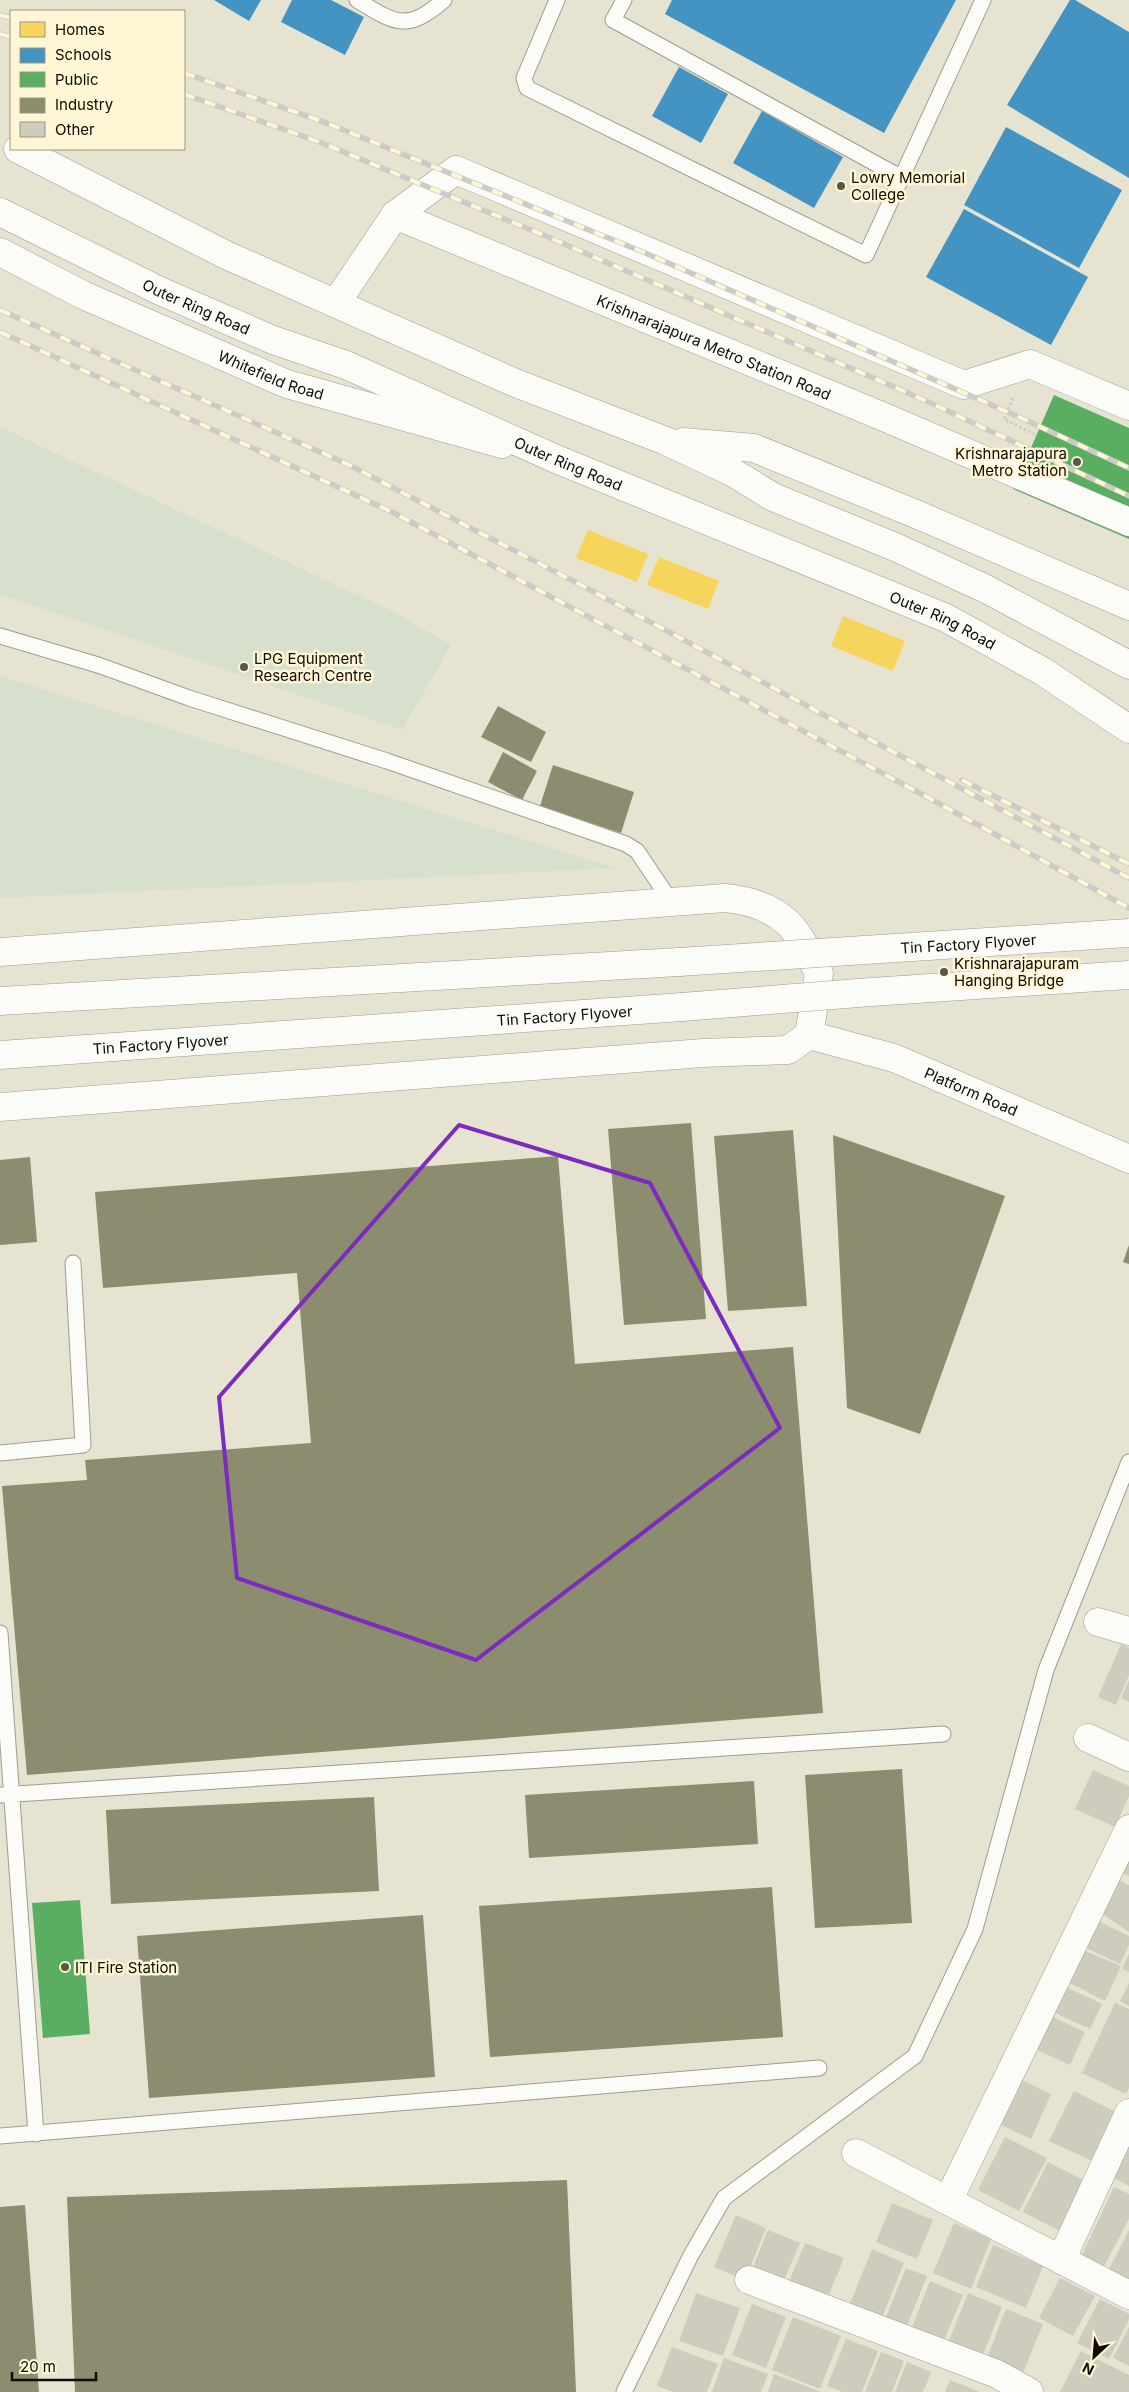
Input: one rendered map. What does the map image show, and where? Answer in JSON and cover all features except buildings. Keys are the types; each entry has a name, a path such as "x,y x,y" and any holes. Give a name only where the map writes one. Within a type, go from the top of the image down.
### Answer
{"main road":[{"path":"20,150 226,254 513,382 666,441 732,472 773,497 895,546 986,589 1129,665"},
{"path":"336,303 395,215 456,170 964,385 1030,364 1129,406"},
{"name":"Outer Ring Road","path":"0,212 160,291 273,340 346,365 556,459 946,618 1034,666 1129,728"},
{"name":"Krishnarajapura Metro Station Road","path":"395,215 884,417 1129,522"},
{"name":"Whitefield Road","path":"0,252 83,295 287,384 556,459"},
{"path":"666,441 754,448 923,517 1129,606"},
{"path":"0,952 312,930 670,900 725,898 741,900 766,908 789,924 819,973 809,1035 788,1050 702,1053 0,1107"},
{"name":"Tin Factory Flyover","path":"0,1001 679,962 1129,933"},
{"name":"Tin Factory Flyover","path":"0,1055 1129,975"},
{"name":"Platform Road","path":"809,1035 894,1058 1129,1159"},
{"path":"1098,1622 1129,1631"},
{"path":"1088,1738 1129,1757"},
{"path":"948,2201 1129,1830"},
{"path":"1061,2260 1129,2114"},
{"path":"856,2154 1129,2295"},
{"path":"749,2280 997,2374 1028,2392"}],"lane":[{"path":"357,0 384,16 399,21 426,16 444,0"},
{"path":"557,0 524,78 524,83 531,91 866,255 983,0"},
{"path":"624,0 613,20 902,178"},
{"path":"0,636 98,665 189,698 386,761 618,841 637,851 670,900"},
{"path":"0,1452 83,1445 73,1263"},
{"path":"624,2392 690,2257 724,2198 915,2056 975,1929 1046,1670 1129,1462"},
{"path":"0,1633 6,1795 36,2134"},
{"path":"6,1795 943,1734"},
{"path":"0,2136 819,2068"}],"path":[{"path":"1004,419 1036,435"}],"highlighted area":[{"path":"459,1125 650,1183 780,1428 476,1660 237,1578 219,1397"}],"green space":[{"path":"0,427 398,614 451,645 402,730 0,594"},
{"path":"0,676 616,868 0,898"}],"railway":[{"path":"0,15 10,18"},
{"path":"0,34 10,37"},
{"path":"185,73 324,122 643,252 1019,417 1129,468"},
{"path":"185,94 322,143 548,237 924,400 1129,496"},
{"path":"0,310 345,463 581,585 1129,878"},
{"path":"0,332 392,512 927,797 1129,908"},
{"path":"962,780 1129,864"}],"place":[{"name":"Lowry Memorial College","path":"841,186"},
{"name":"Krishnarajapura Metro Station","path":"1077,462"},
{"name":"LPG Equipment Research Centre","path":"244,667"},
{"name":"Krishnarajapuram Hanging Bridge","path":"944,972"},
{"name":"ITI Fire Station","path":"65,1967"}]}
